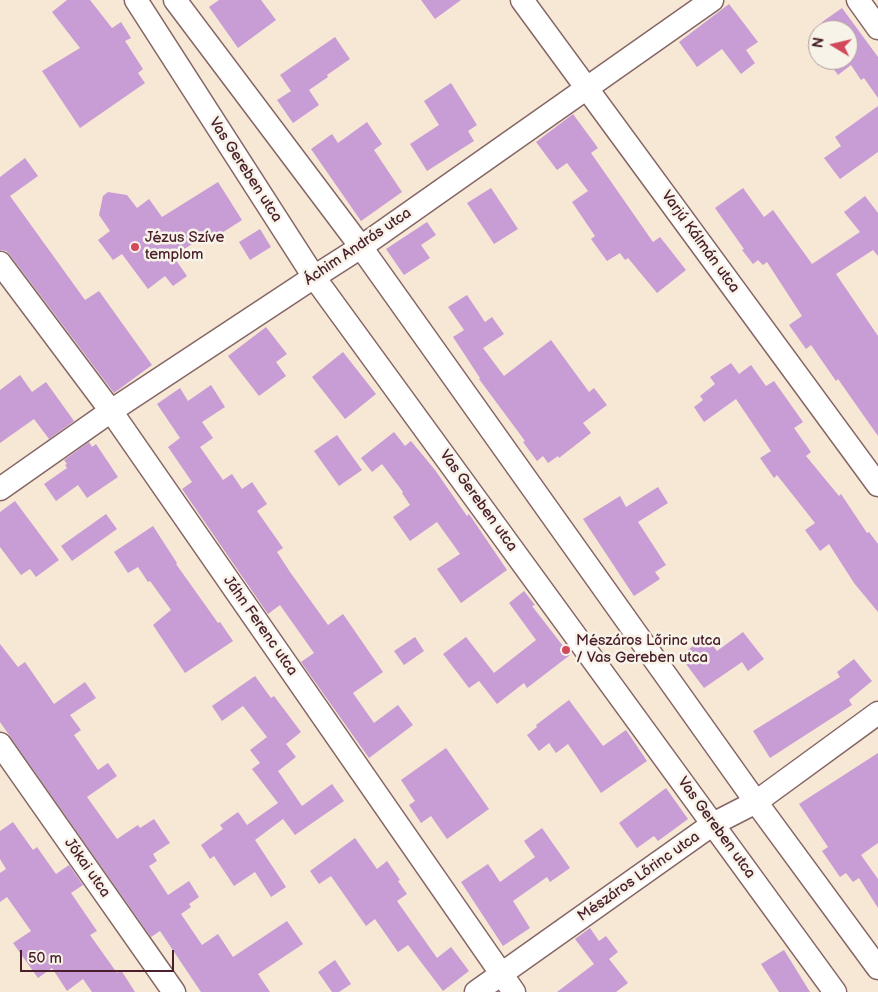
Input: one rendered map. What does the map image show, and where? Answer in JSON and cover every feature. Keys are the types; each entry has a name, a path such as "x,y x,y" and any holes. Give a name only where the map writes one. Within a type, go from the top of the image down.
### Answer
{"street":[{"name":"Vas Gereben utca","path":"136,0 314,277 835,992"},
{"path":"175,0 361,247 756,802 878,968"},
{"name":"Varjú Kálmán utca","path":"522,0 878,485"},
{"name":"Áchim András utca","path":"0,488 111,412 361,247 712,0"},
{"path":"858,0 878,28"},
{"name":"Jáhn Ferenc utca","path":"0,263 111,412 508,983"},
{"name":"Mészáros Lőrinc utca","path":"476,992 508,983 713,824 756,802 878,713"},
{"name":"Jókai utca","path":"0,744 174,992"}],"building":[{"path":"67,0 90,0 112,28 121,22 131,38 125,41 143,69 138,73 145,83 80,128 42,71 80,48 52,12"},
{"path":"219,0 261,0 276,20 238,48 209,7"},
{"path":"421,0 461,0 435,19"},
{"path":"729,4 758,42 746,50 755,63 741,74 722,49 697,67 679,42"},
{"path":"842,8 851,20 825,20"},
{"path":"858,30 878,57 878,98 864,78 861,80 854,70 858,70"},
{"path":"335,37 350,59 309,90 319,105 293,123 277,100 291,91 280,75"},
{"path":"834,70 844,70 838,75"},
{"path":"451,83 477,125 468,131 474,141 427,171 410,144 439,125 424,101"},
{"path":"878,106 878,152 840,179 824,158 841,146 835,137"},
{"path":"573,114 598,148 591,153 653,242 660,237 686,270 657,293 628,258 625,260 620,253 607,261 591,239 595,236 572,202 588,191 567,163 557,170 536,142"},
{"path":"367,122 382,144 374,150 402,192 361,221 311,149 332,134 338,143"},
{"path":"25,158 38,176 10,196 85,300 99,291 152,365 114,393 10,255 6,251 0,250 0,177"},
{"path":"218,182 242,220 211,240 208,234 173,256 187,276 173,286 165,276 148,289 122,254 113,260 98,240 110,231 99,215 103,196 108,192 127,195 137,208 149,199 162,217"},
{"path":"491,188 518,229 494,244 467,203"},
{"path":"743,188 764,217 773,210 812,264 860,232 844,212 865,196 878,213 878,256 873,250 836,274 878,336 878,436 838,379 836,381 811,345 806,349 789,325 802,316 767,262 763,265 758,260 753,264 715,208"},
{"path":"427,222 436,235 421,245 430,258 404,275 386,249"},
{"path":"260,229 271,247 250,260 239,242"},
{"path":"467,295 485,322 492,317 504,334 483,348 504,376 551,340 589,392 594,388 607,405 583,423 591,433 559,458 558,456 548,463 543,456 537,461 523,442 525,441 479,379 453,337 464,330 448,307"},
{"path":"266,327 287,354 276,362 286,376 259,396 228,356"},
{"path":"343,352 376,394 345,419 312,377"},
{"path":"731,363 739,374 751,365 766,386 774,381 803,422 794,428 811,452 806,456 839,496 841,494 867,533 869,532 878,544 878,612 854,583 829,544 820,551 805,530 815,523 777,475 774,478 760,458 771,451 736,399 704,422 694,407 703,400 700,396 715,384 710,377"},
{"path":"20,375 32,392 46,382 74,421 49,439 34,419 0,443 0,390"},
{"path":"211,385 225,407 202,422 213,438 200,447 223,480 232,474 242,489 252,482 267,504 257,511 283,548 277,552 290,572 328,625 343,614 383,672 353,693 374,723 398,705 413,725 369,758 301,662 314,653 280,605 268,614 182,489 192,482 168,447 180,438 157,404 180,388 188,401"},
{"path":"394,432 405,446 411,441 435,470 467,516 469,514 507,570 461,603 437,569 460,554 437,522 410,541 393,517 410,505 403,492 382,464 372,472 361,458"},
{"path":"337,435 362,470 339,486 314,451"},
{"path":"89,442 92,447 96,444 118,477 87,498 78,485 56,501 44,484 67,468 64,460"},
{"path":"658,487 668,503 638,522 666,565 655,572 660,579 634,596 583,519 620,496 626,507"},
{"path":"15,501 59,560 36,577 30,569 21,575 0,547 0,512"},
{"path":"106,514 117,529 72,561 61,546"},
{"path":"153,526 176,564 233,641 185,673 153,625 171,610 138,567 128,573 114,552"},
{"path":"524,591 535,605 532,606 570,655 527,688 524,683 497,704 479,681 469,688 443,654 466,637 494,673 536,640 509,603"},
{"path":"743,632 764,659 748,671 742,662 704,688 680,656 706,636 717,651"},
{"path":"415,637 424,651 404,665 394,651"},
{"path":"0,644 18,667 25,662 54,704 85,682 96,698 70,715 81,730 74,735 98,770 108,763 117,776 87,797 117,839 138,825 140,828 154,819 170,843 153,854 157,861 149,866 168,895 189,881 199,897 189,904 191,907 181,914 202,945 218,934 233,957 287,921 303,944 258,974 270,992 201,992 160,931 151,937 0,722"},
{"path":"854,659 872,681 849,700 852,705 770,758 753,731 840,677 837,672"},
{"path":"255,676 271,698 274,696 301,732 286,744 296,757 278,771 302,806 332,784 344,801 295,835 283,819 255,840 286,887 271,897 255,872 234,886 214,856 210,859 201,845 223,829 220,825 238,812 247,825 278,803 252,769 260,763 250,750 267,737 243,706 222,721 212,706"},
{"path":"569,700 603,746 626,730 647,761 601,793 568,744 556,753 549,743 539,751 527,735 537,727 536,725"},
{"path":"446,748 489,809 447,839 431,816 421,823 409,805 415,801 401,780"},
{"path":"878,753 878,843 861,855 878,879 878,908 859,878 853,882 846,873 840,877 822,851 828,847 799,804"},
{"path":"666,788 688,819 658,841 654,836 637,848 619,823"},
{"path":"13,822 33,850 37,847 56,874 69,865 83,885 71,893 97,931 90,935 117,973 121,970 135,992 92,992 83,979 67,991 52,968 38,978 13,943 31,931 7,897 0,902 0,873 6,869 0,859 0,831"},
{"path":"542,828 570,868 550,882 547,877 513,901 530,928 503,946 461,882 488,864 500,882 535,857 524,841"},
{"path":"355,838 377,869 387,861 400,880 398,881 407,894 397,901 437,958 451,947 469,971 443,991 408,945 398,952 375,919 366,926 331,876 319,884 310,871"},
{"path":"590,928 599,941 606,936 618,952 609,959 628,983 616,992 557,992 594,964 575,939"},
{"path":"784,950 810,992 779,992 761,964"},
{"path":"335,960 351,984 339,992 332,992 318,972"}],"place":[{"name":"Jézus Szíve templom","path":"135,247"},
{"name":"Mészáros Lőrinc utca / Vas Gereben utca","path":"566,650"}]}
